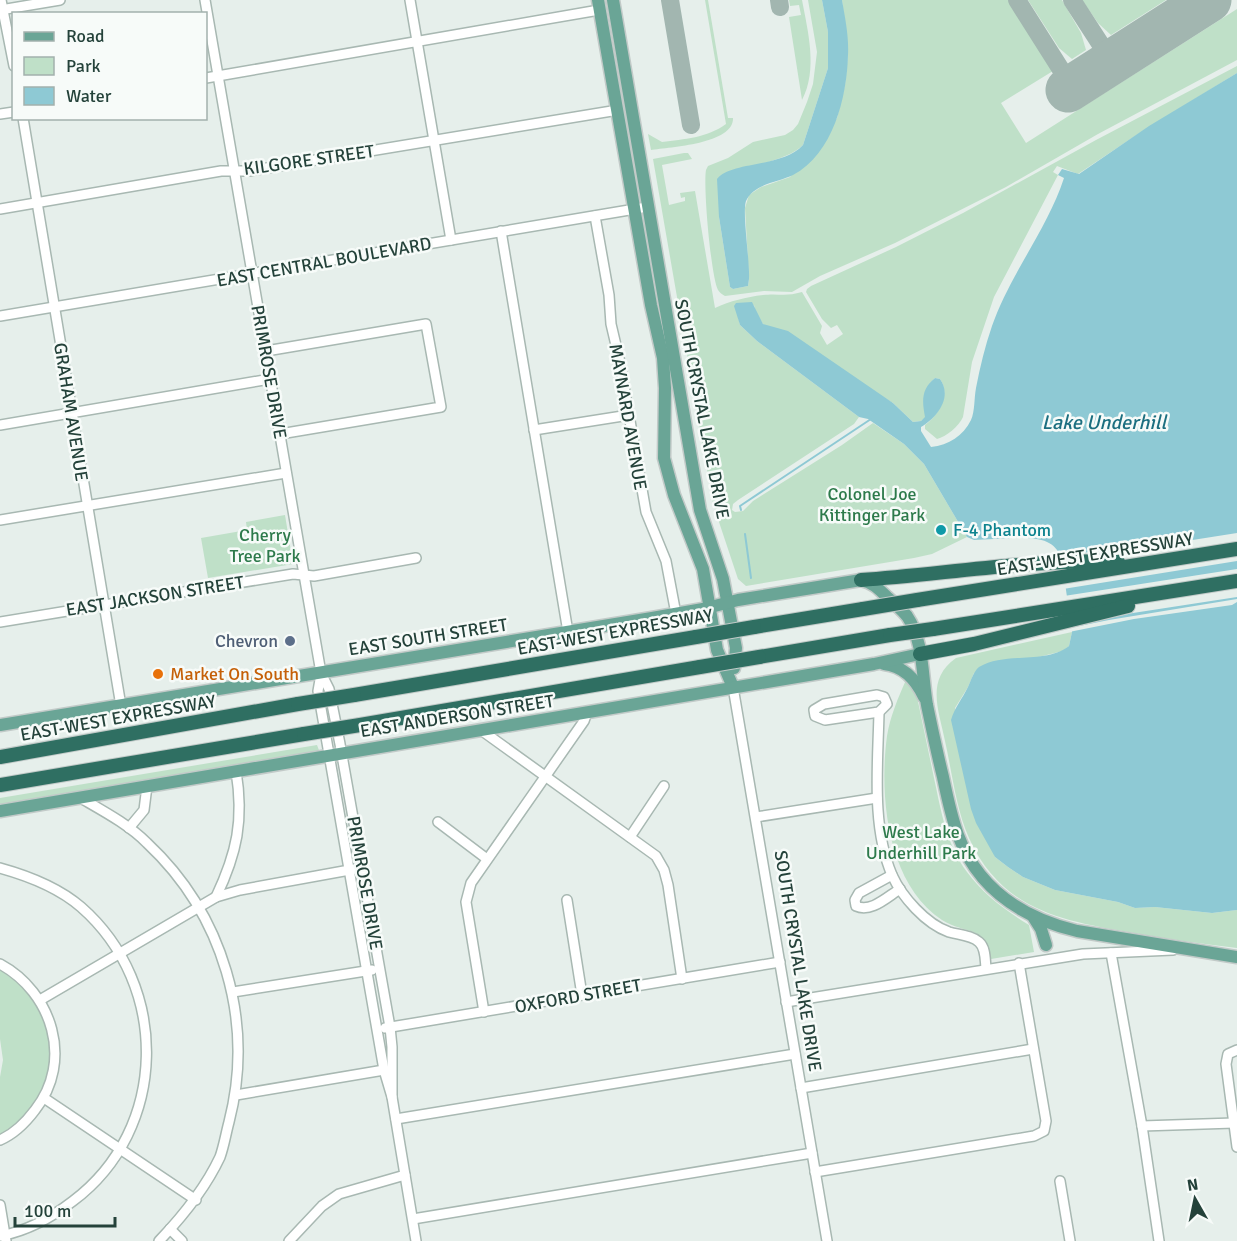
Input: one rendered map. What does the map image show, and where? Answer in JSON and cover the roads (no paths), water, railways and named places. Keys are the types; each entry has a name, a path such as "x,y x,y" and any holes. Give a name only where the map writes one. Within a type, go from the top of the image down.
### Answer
{"highway":[{"name":"EAST-WEST EXPRESSWAY","path":"0,757 754,627 1237,549"},
{"path":"861,580 962,569 1097,560 1138,564"},
{"path":"0,785 759,657 1237,581"},
{"path":"920,654 974,644 1206,586"}],"main road":[{"path":"613,0 641,208"},
{"path":"598,5 618,110 641,208"},
{"name":"SOUTH CRYSTAL LAKE DRIVE","path":"641,208 700,510 721,570 728,602 736,648 733,687"},
{"name":"SOUTH CRYSTAL LAKE DRIVE","path":"641,208 651,305 663,358 666,388 664,458 676,503 703,569 717,650 733,687"},
{"path":"861,580 873,584 906,616 915,634 949,805 963,846 986,882 1034,918 1052,925 1237,957"},
{"name":"EAST SOUTH STREET","path":"0,725 676,614 728,602 861,580"},
{"name":"EAST ANDERSON STREET","path":"0,811 874,664 920,654"},
{"path":"874,664 898,667 908,673 920,687 927,703"},
{"path":"1034,918 1041,929 1046,945"}],"street":[{"path":"12,57 1,7 60,0"},
{"name":"PRIMROSE DRIVE","path":"205,0 321,673 318,691 336,754 362,868 390,1027 392,1097"},
{"path":"410,0 451,240"},
{"path":"207,78 417,41 598,5"},
{"name":"KILGORE STREET","path":"0,209 221,171 249,171 618,110"},
{"name":"GRAHAM AVENUE","path":"23,120 122,706"},
{"name":"EAST CENTRAL BOULEVARD","path":"0,316 641,208"},
{"name":"MAYNARD AVENUE","path":"595,216 609,295 611,324 646,512 666,561 676,614"},
{"path":"501,231 568,632"},
{"path":"266,351 426,324 441,406 280,434"},
{"path":"0,425 270,380"},
{"path":"534,430 629,415"},
{"path":"0,520 286,473"},
{"name":"EAST JACKSON STREET","path":"0,622 293,574 314,576 416,558"},
{"name":"SOUTH CRYSTAL LAKE DRIVE","path":"733,687 827,1241"},
{"path":"879,712 825,720 815,716 814,710 824,704 877,695 884,697 887,704 879,712 877,798 881,835 892,874 900,889 922,916 947,931 972,937 980,943 984,949 986,968"},
{"path":"484,1012 466,902 471,883 584,721 587,712"},
{"path":"481,730 656,856 664,870 682,978"},
{"name":"PRIMROSE DRIVE","path":"336,754 350,870 416,1241"},
{"path":"216,897 228,872 240,825 240,797 236,771"},
{"path":"129,828 144,810 147,786"},
{"path":"630,837 664,786"},
{"path":"79,798 129,828 165,862 200,906 233,992 239,1034 236,1095 220,1156 196,1200 159,1241"},
{"path":"756,818 877,798"},
{"path":"438,822 487,859"},
{"path":"0,868 46,884 79,906 95,921 119,952 140,1000 146,1038 143,1089 136,1116 120,1149 95,1182 75,1200 39,1223 4,1238 0,1205"},
{"path":"40,1000 216,897 240,890 362,868"},
{"path":"892,874 859,893 855,900 856,906 863,909 870,907 900,889"},
{"path":"567,900 582,995"},
{"path":"1042,960 1052,925"},
{"path":"786,1002 1096,952 1183,948"},
{"path":"1111,953 1142,1126 1159,1241"},
{"name":"OXFORD STREET","path":"377,1029 780,962"},
{"path":"815,1172 1034,1136 1044,1131 1046,1121 1019,963"},
{"path":"0,964 12,970 28,984 40,1000 51,1025 55,1049 52,1076 44,1098 27,1120 1,1141"},
{"path":"233,992 380,969"},
{"path":"801,1088 1033,1048"},
{"path":"1233,1052 1226,1064 1237,1146"},
{"path":"396,1119 795,1054"},
{"path":"236,1095 384,1070"},
{"path":"44,1098 196,1200"},
{"path":"1142,1126 1235,1129"},
{"path":"413,1219 812,1153"},
{"path":"289,1241 322,1206 339,1194 405,1175"},
{"path":"1060,1181 1070,1241"},
{"path":"170,1229 182,1241"}],"water":[{"path":"822,0 842,0 848,48 845,89 841,106 828,139 807,166 793,175 760,187 749,195 745,207 748,286 733,289 730,287 719,217 717,179 733,169 783,157 803,145 828,68 828,32"},
{"name":"Lake Underhill","path":"1237,73 1237,910 1212,913 1155,907 1135,908 1118,902 1055,890 1023,877 995,857 971,809 951,720 979,667 1001,660 1048,655 1069,646 1072,632 1061,555 1047,542 1031,538 974,540 967,537 924,464 904,444 868,419 859,417 757,341 740,325 734,306 736,303 752,302 763,324 788,331 893,403 913,422 921,421 925,417 923,401 925,391 935,378 940,379 944,386 944,400 933,418 921,427 921,431 931,447 949,442 964,431 971,420 979,372 992,326 1008,288 1057,197 1064,178 1058,175 1062,169 1079,174 1149,126"}],"waterway":[{"path":"741,510 740,506 871,419"},
{"path":"745,534 751,578"}],"place":[{"name":"F-4 Phantom","path":"941,530"},
{"name":"Chevron","path":"290,641"},
{"name":"Market On South","path":"158,674"}],"park label":[{"name":"Colonel Joe Kittinger Park","path":"872,504"},
{"name":"Cherry Tree Park","path":"265,545"},
{"name":"West Lake Underhill Park","path":"921,842"}]}
